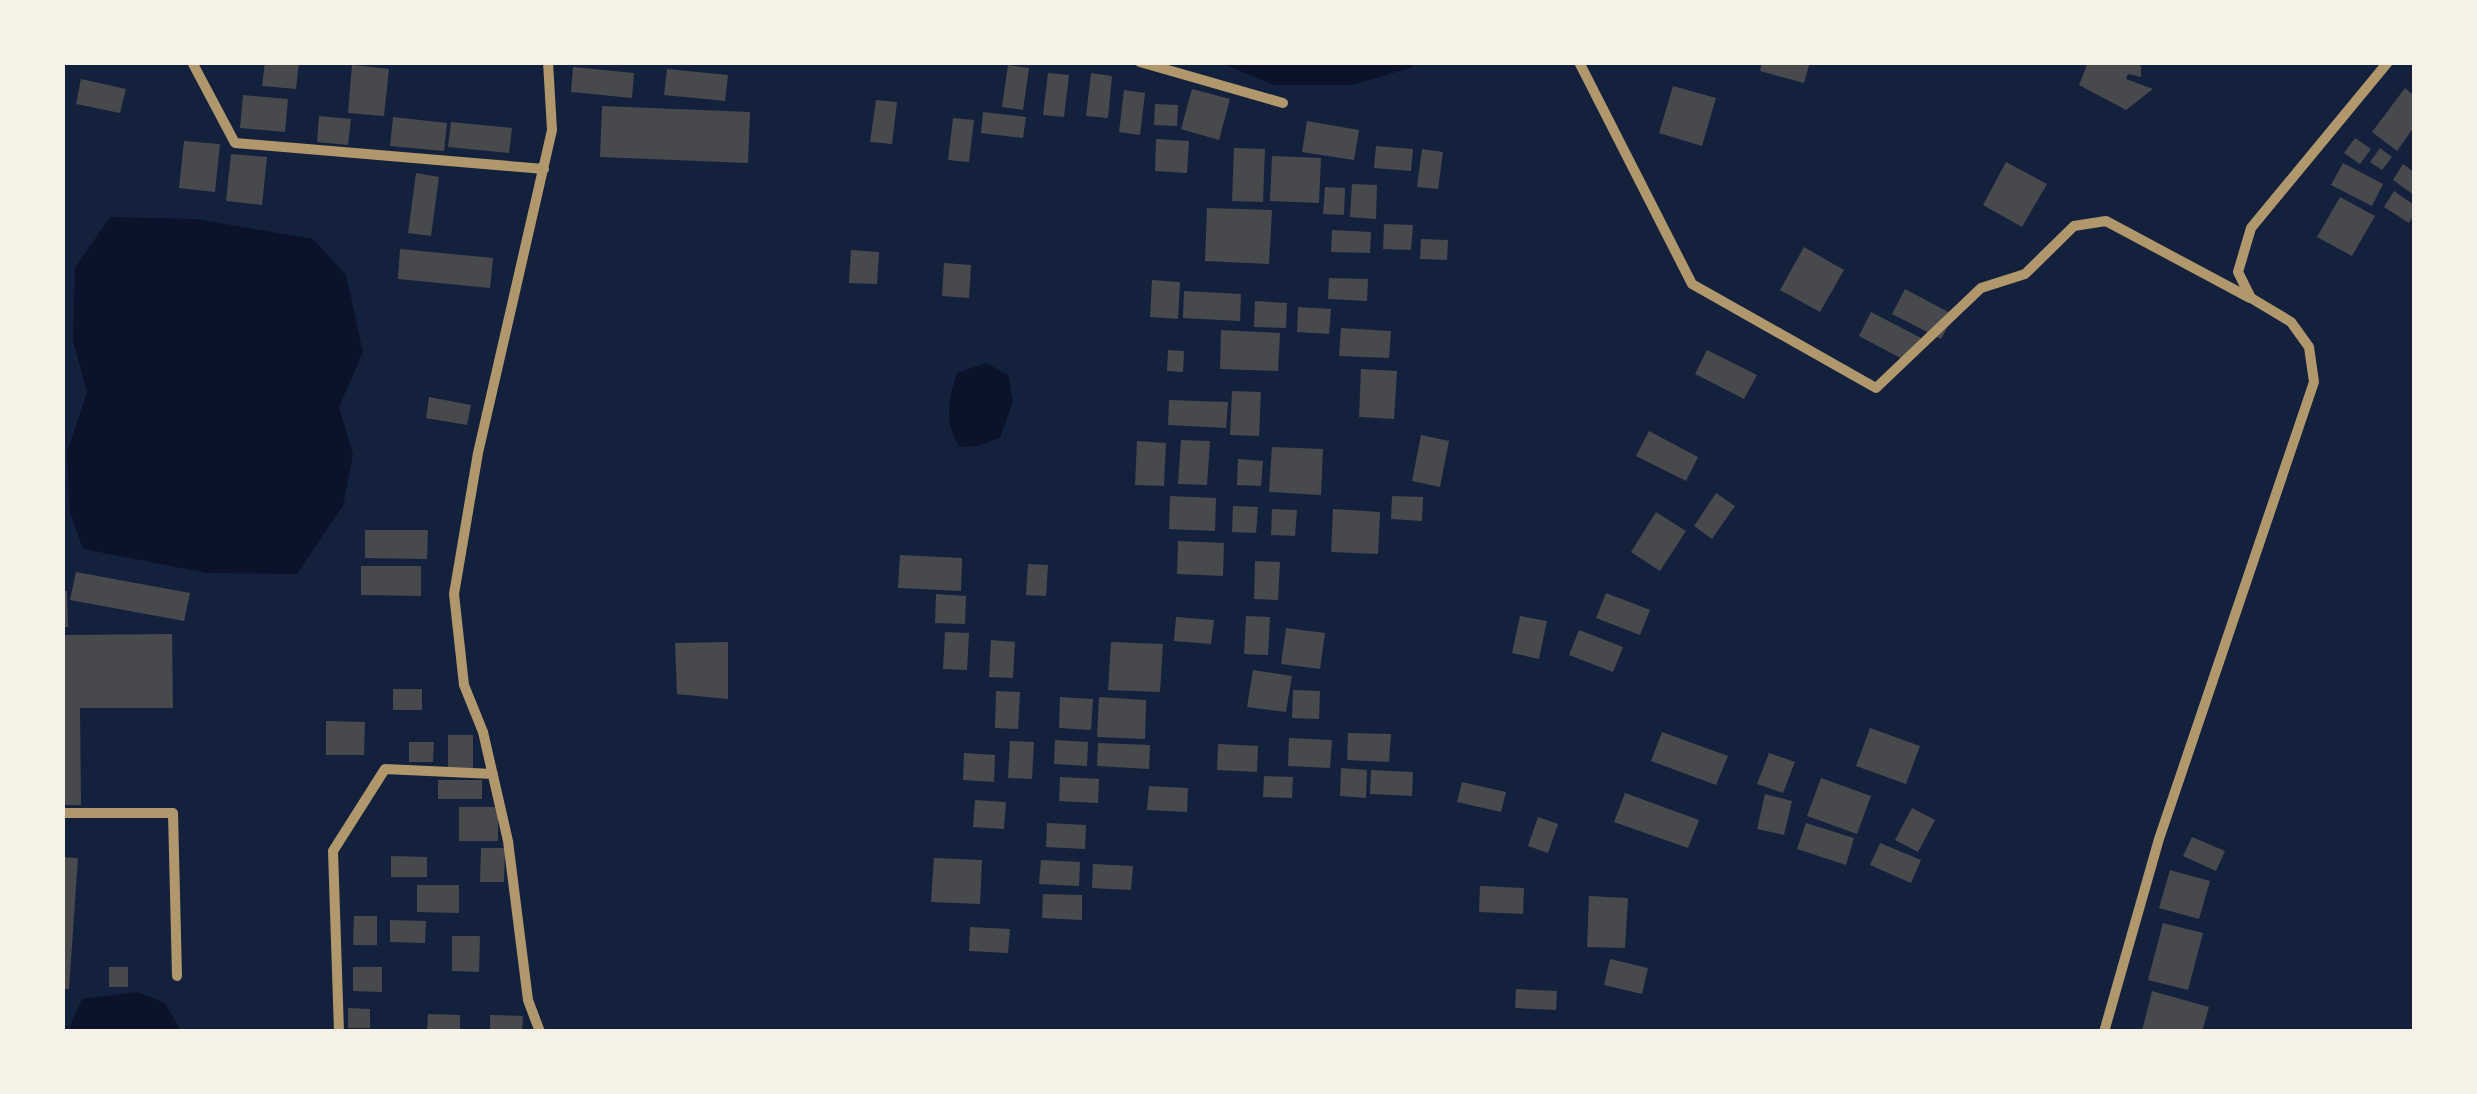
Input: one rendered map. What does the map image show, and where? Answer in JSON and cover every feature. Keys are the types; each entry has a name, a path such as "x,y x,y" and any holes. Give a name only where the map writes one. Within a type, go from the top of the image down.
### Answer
{"street":[{"path":"192,62 235,143 544,169"},
{"path":"540,1032 528,1000 508,841 483,732 464,685 454,594 478,453 552,130 548,62"},
{"path":"1140,62 1283,103"},
{"path":"1579,62 1692,284 1876,388 1981,288 2025,274 2074,226 2106,221 2291,322 2309,347 2314,382 2159,839 2104,1032"},
{"path":"2250,298 2238,272 2250,228 2388,62"},
{"path":"339,1032 333,852 385,769 493,774"},
{"path":"62,813 173,813 177,976"}],"water":[{"path":"1221,63 1414,63 1413,67 1353,85 1273,85"},
{"path":"110,217 196,219 313,239 346,275 363,352 339,407 353,455 343,506 297,574 207,573 83,549 70,512 67,452 87,392 73,341 75,268"},
{"path":"986,363 1008,375 1013,401 1000,438 959,447 949,411 957,373"},
{"path":"137,992 165,1003 181,1031 68,1031 82,999"}],"building":[{"path":"265,62 299,62 296,89 262,86"},
{"path":"1762,62 1810,62 1804,83 1760,71"},
{"path":"2088,62 2132,62 2141,66 2141,77 2128,74 2126,79 2153,89 2126,110 2079,85"},
{"path":"352,65 389,69 384,116 348,113"},
{"path":"1008,65 1029,68 1023,110 1002,107"},
{"path":"573,67 634,73 632,98 571,92"},
{"path":"667,69 728,75 725,101 664,95"},
{"path":"1048,73 1069,75 1064,117 1043,115"},
{"path":"1091,73 1112,76 1108,118 1086,116"},
{"path":"81,79 126,89 120,113 76,104"},
{"path":"1673,86 1716,98 1702,146 1659,133"},
{"path":"2405,88 2414,96 2414,127 2397,151 2372,132"},
{"path":"1192,89 1230,99 1219,140 1181,129"},
{"path":"1124,90 1145,93 1140,135 1119,132"},
{"path":"243,95 288,99 285,132 240,128"},
{"path":"876,100 897,102 892,144 870,142"},
{"path":"1155,104 1178,105 1177,126 1154,125"},
{"path":"602,106 750,112 748,163 600,157"},
{"path":"983,112 1026,117 1023,138 981,133"},
{"path":"319,116 351,119 348,145 317,142"},
{"path":"393,117 447,123 444,151 390,146"},
{"path":"953,118 974,120 969,162 948,160"},
{"path":"1307,121 1359,130 1354,160 1302,152"},
{"path":"451,122 512,128 509,153 448,147"},
{"path":"2355,138 2371,149 2360,164 2344,153"},
{"path":"1156,139 1189,141 1187,173 1155,171"},
{"path":"184,141 220,144 215,192 179,188"},
{"path":"1376,146 1413,149 1411,171 1374,168"},
{"path":"1234,148 1265,149 1263,202 1232,201"},
{"path":"2380,148 2392,157 2382,170 2370,162"},
{"path":"1422,149 1443,152 1438,189 1417,187"},
{"path":"231,154 267,157 262,205 226,201"},
{"path":"1272,156 1321,158 1319,203 1270,201"},
{"path":"2006,162 2047,184 2022,227 1983,205"},
{"path":"2343,163 2383,184 2372,206 2331,185"},
{"path":"2403,164 2414,172 2414,195 2393,180"},
{"path":"416,173 439,177 431,236 408,233"},
{"path":"1352,184 1377,185 1376,219 1350,217"},
{"path":"1325,187 1345,188 1344,215 1323,214"},
{"path":"2394,191 2414,205 2409,223 2384,207"},
{"path":"2340,197 2375,216 2352,256 2317,237"},
{"path":"1207,208 1272,210 1269,264 1205,261"},
{"path":"1384,224 1413,225 1411,250 1383,249"},
{"path":"1332,230 1371,232 1370,253 1331,252"},
{"path":"1421,239 1448,240 1447,260 1420,259"},
{"path":"1804,247 1844,270 1820,312 1780,290"},
{"path":"400,249 493,258 490,288 398,279"},
{"path":"851,250 879,252 877,284 849,283"},
{"path":"944,263 971,265 969,298 942,296"},
{"path":"1329,278 1368,279 1367,301 1328,299"},
{"path":"1152,280 1180,282 1178,319 1150,317"},
{"path":"1905,289 1954,315 1941,339 1892,314"},
{"path":"1184,291 1241,294 1240,321 1183,318"},
{"path":"1255,301 1287,303 1286,328 1254,327"},
{"path":"1298,307 1331,309 1329,334 1297,332"},
{"path":"1871,312 1921,338 1908,362 1859,336"},
{"path":"1341,328 1391,331 1389,358 1339,356"},
{"path":"1221,330 1280,333 1278,371 1220,369"},
{"path":"1168,350 1184,351 1183,372 1167,371"},
{"path":"1707,350 1757,375 1744,399 1695,374"},
{"path":"1361,369 1397,371 1394,419 1359,417"},
{"path":"1232,391 1261,392 1259,436 1230,435"},
{"path":"429,397 471,405 467,425 426,418"},
{"path":"1169,400 1228,402 1226,428 1168,425"},
{"path":"1649,431 1698,457 1686,481 1636,456"},
{"path":"1421,435 1449,441 1440,487 1412,481"},
{"path":"1181,440 1210,441 1207,485 1178,484"},
{"path":"1137,441 1166,443 1164,486 1135,485"},
{"path":"1272,447 1323,449 1321,495 1269,492"},
{"path":"1238,459 1263,461 1261,486 1237,485"},
{"path":"1716,493 1735,506 1712,539 1694,526"},
{"path":"1170,496 1216,498 1215,531 1169,529"},
{"path":"1392,496 1423,497 1422,521 1391,519"},
{"path":"1233,506 1258,507 1256,533 1232,532"},
{"path":"1272,509 1297,510 1295,536 1271,535"},
{"path":"1333,509 1380,512 1378,554 1331,552"},
{"path":"1656,512 1686,531 1660,571 1631,552"},
{"path":"365,530 428,530 427,559 365,558"},
{"path":"1178,541 1224,543 1223,576 1177,574"},
{"path":"900,555 962,558 961,591 898,588"},
{"path":"1255,561 1280,562 1278,600 1254,599"},
{"path":"1028,564 1048,565 1046,596 1026,595"},
{"path":"361,566 421,566 421,596 361,595"},
{"path":"76,572 190,593 184,621 70,600"},
{"path":"62,591 67,591 68,627 62,627"},
{"path":"1606,593 1650,610 1640,635 1596,618"},
{"path":"936,594 966,596 965,624 935,623"},
{"path":"1246,616 1270,617 1268,655 1244,654"},
{"path":"1520,616 1547,621 1539,659 1512,653"},
{"path":"1176,617 1214,620 1211,644 1174,641"},
{"path":"1286,628 1325,633 1320,669 1281,664"},
{"path":"1579,630 1623,647 1613,672 1569,655"},
{"path":"945,632 969,633 967,670 943,669"},
{"path":"172,634 173,708 80,708 81,805 62,805 62,635"},
{"path":"991,640 1015,642 1013,678 989,677"},
{"path":"728,642 728,699 677,694 675,643"},
{"path":"1111,642 1163,644 1160,692 1108,690"},
{"path":"1253,670 1292,676 1286,712 1247,707"},
{"path":"393,689 422,689 422,710 393,710"},
{"path":"1293,690 1320,691 1319,719 1292,718"},
{"path":"996,691 1020,692 1018,729 995,728"},
{"path":"1060,697 1093,699 1091,730 1059,728"},
{"path":"1099,697 1146,700 1145,739 1097,737"},
{"path":"326,721 365,722 364,755 326,755"},
{"path":"1870,728 1920,746 1906,784 1856,766"},
{"path":"1662,732 1728,756 1716,785 1651,761"},
{"path":"1348,733 1391,734 1389,762 1347,760"},
{"path":"448,735 473,735 473,768 448,768"},
{"path":"1289,738 1332,740 1330,768 1288,766"},
{"path":"1055,740 1088,742 1087,766 1054,764"},
{"path":"1010,741 1034,742 1032,779 1008,778"},
{"path":"409,742 434,742 433,762 409,762"},
{"path":"1098,743 1150,745 1149,769 1097,766"},
{"path":"1218,744 1258,746 1257,772 1217,770"},
{"path":"964,753 995,755 994,782 963,780"},
{"path":"1769,753 1795,762 1783,793 1757,784"},
{"path":"1341,768 1367,770 1366,798 1340,796"},
{"path":"1371,770 1413,772 1412,796 1370,794"},
{"path":"1264,776 1293,777 1292,798 1263,797"},
{"path":"1060,777 1099,779 1098,803 1059,801"},
{"path":"1821,778 1871,796 1857,834 1807,816"},
{"path":"438,780 482,780 482,799 438,799"},
{"path":"1462,782 1506,792 1501,812 1457,802"},
{"path":"1149,786 1188,788 1187,812 1147,810"},
{"path":"1625,793 1699,820 1688,848 1614,822"},
{"path":"1765,794 1792,801 1784,835 1757,829"},
{"path":"975,800 1006,802 1004,829 973,827"},
{"path":"459,807 498,807 498,841 459,841"},
{"path":"1912,808 1935,820 1918,852 1895,840"},
{"path":"1538,817 1558,824 1548,853 1528,846"},
{"path":"1047,823 1086,825 1085,849 1046,847"},
{"path":"1806,823 1854,838 1846,865 1797,849"},
{"path":"2192,837 2225,851 2216,871 2183,856"},
{"path":"1880,843 1921,860 1911,883 1870,865"},
{"path":"481,848 505,848 504,882 480,882"},
{"path":"391,856 427,857 427,877 391,877"},
{"path":"62,857 78,858 69,989 62,989"},
{"path":"934,858 982,860 980,904 931,902"},
{"path":"1041,860 1080,862 1079,886 1039,884"},
{"path":"1093,864 1133,866 1131,890 1092,888"},
{"path":"2170,870 2210,881 2199,919 2159,908"},
{"path":"417,885 459,885 459,913 417,912"},
{"path":"1480,886 1524,888 1523,914 1479,912"},
{"path":"1043,894 1082,895 1082,920 1042,918"},
{"path":"1589,896 1628,898 1625,948 1587,947"},
{"path":"354,916 377,916 377,945 353,945"},
{"path":"390,920 426,921 425,943 390,942"},
{"path":"2163,923 2203,933 2188,990 2148,980"},
{"path":"970,927 1010,929 1008,953 969,951"},
{"path":"452,936 480,936 479,972 452,971"},
{"path":"1610,959 1648,968 1642,994 1604,985"},
{"path":"109,967 128,967 128,987 109,987"},
{"path":"353,967 382,967 382,992 353,991"},
{"path":"1516,989 1557,991 1556,1010 1515,1008"},
{"path":"2152,991 2209,1007 2202,1032 2142,1031"},
{"path":"348,1008 370,1009 370,1028 348,1028"},
{"path":"428,1014 460,1015 460,1032 427,1032"},
{"path":"490,1015 523,1016 522,1032 490,1032"}]}
